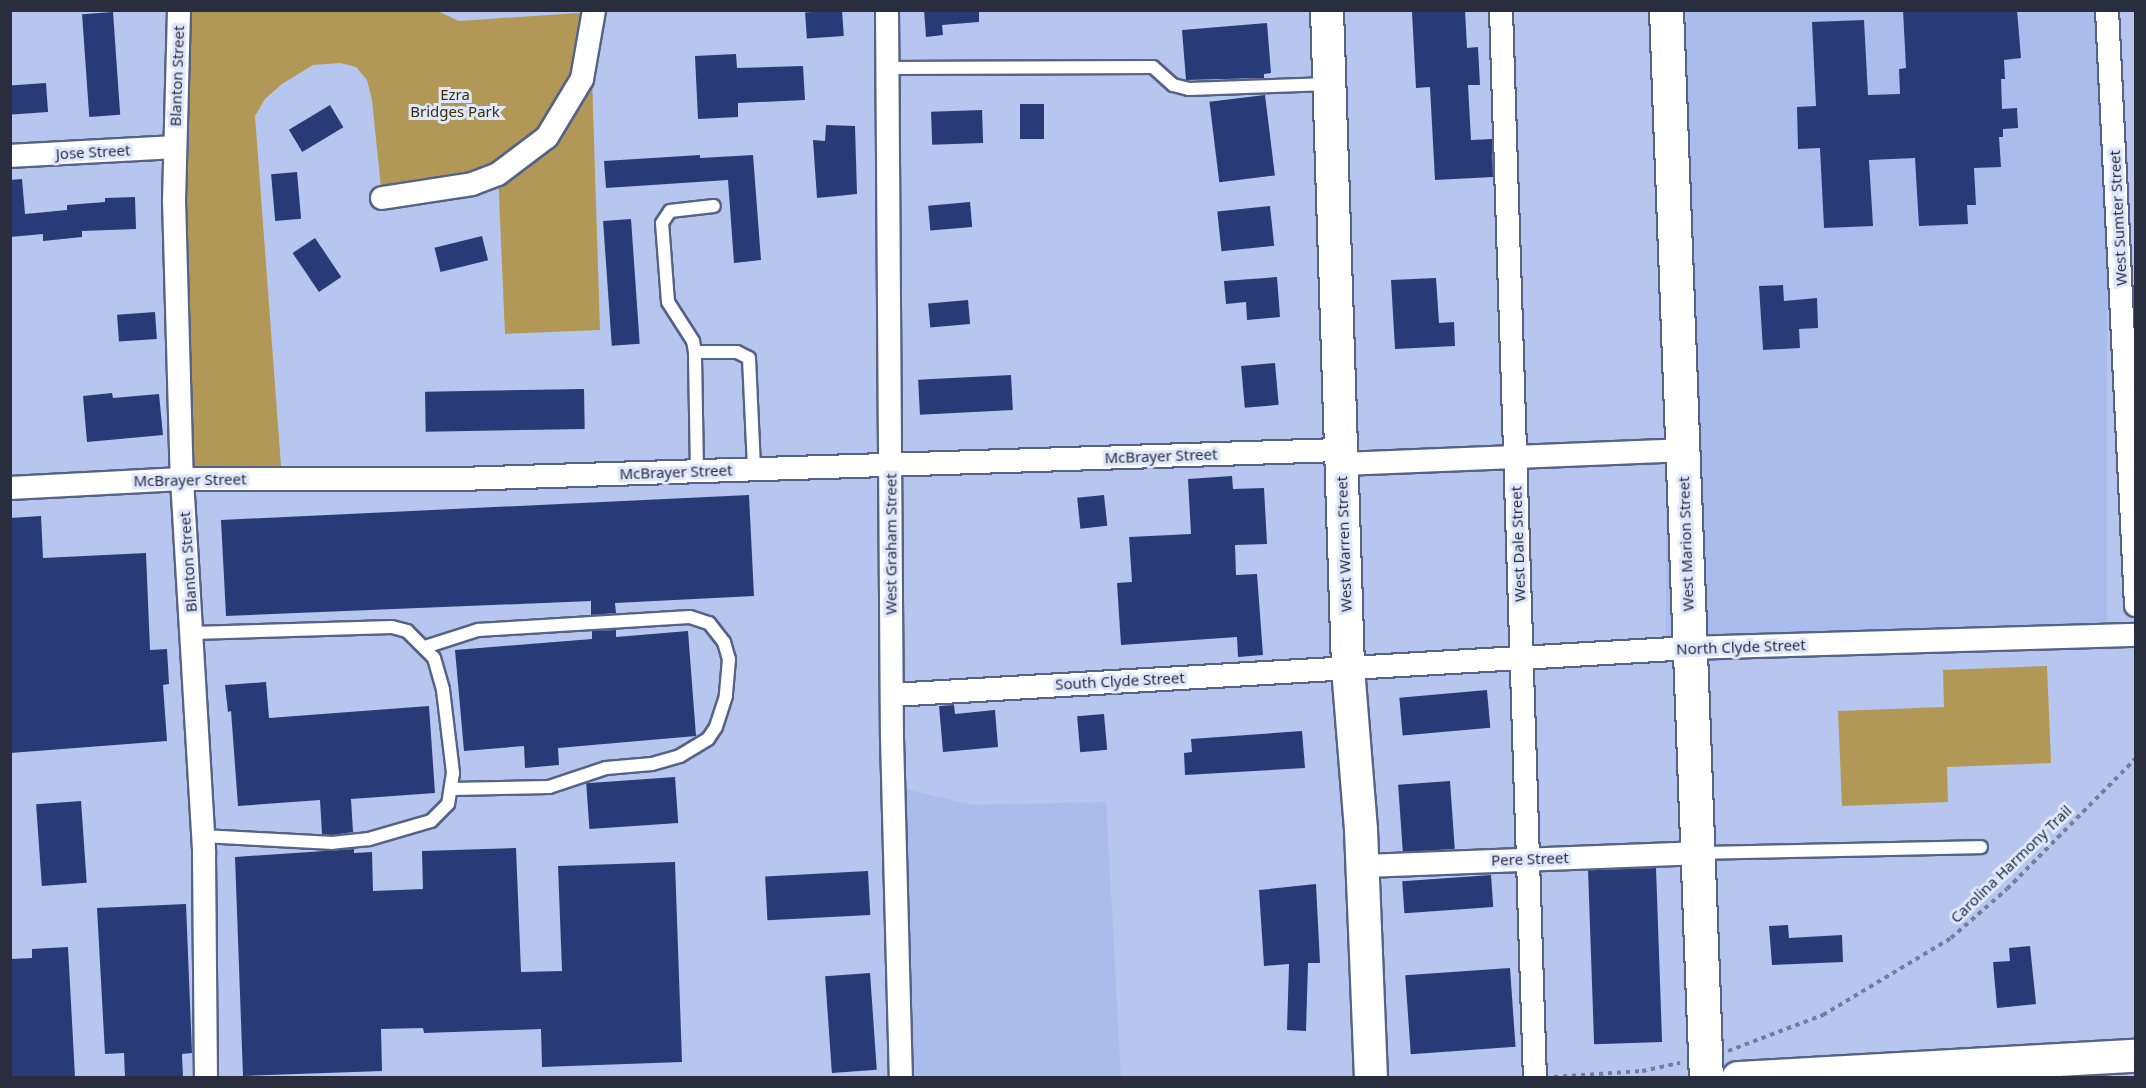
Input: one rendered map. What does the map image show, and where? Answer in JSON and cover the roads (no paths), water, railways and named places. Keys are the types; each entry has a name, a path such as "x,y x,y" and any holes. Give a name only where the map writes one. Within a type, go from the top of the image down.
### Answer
{"main road":[{"name":"West Warren Street","path":"1327,10 1348,668 1363,866 1371,1077"},
{"name":"West Marion Street","path":"1666,10 1706,1068"},
{"path":"1738,1077 2031,1070 2136,1056"}],"street":[{"name":"Blanton Street","path":"179,10 175,147 182,479 193,633 203,836 206,1077"},
{"path":"382,198 472,184 524,157 547,137 582,79 594,10"},
{"name":"West Graham Street","path":"887,10 892,695 901,1077"},
{"name":"West Dale Street","path":"1501,10 1535,1077"},
{"name":"West Sumter Street","path":"2107,10 2128,252 2136,605"},
{"name":"Jose Street","path":"10,156 175,147"},
{"name":"McBrayer Street","path":"10,488 182,479 460,479 890,465 1341,457 1515,457 1683,450"},
{"name":"North Clyde Street","path":"1348,668 1690,648 2136,635"},
{"name":"South Clyde Street","path":"892,695 1348,668"},
{"name":"Pere Street","path":"1363,866 1698,853"}],"lane":[{"path":"888,68 1153,67 1173,85 1189,89 1329,84"},
{"path":"697,471 695,352 693,341 668,302 662,222 670,211 714,206"},
{"path":"695,352 737,352 749,358 754,470"},
{"path":"425,647 478,630 690,617 709,623 724,642 729,659 726,696 716,727 708,740 680,756 652,764 597,770 549,787 452,789"},
{"path":"193,633 392,627 407,631 434,658 443,690 452,789 448,804 431,821 369,839 332,843 203,836"},
{"path":"1698,853 1981,847"}],"park label":[{"name":"Ezra Bridges Park","path":"455,102"}]}
